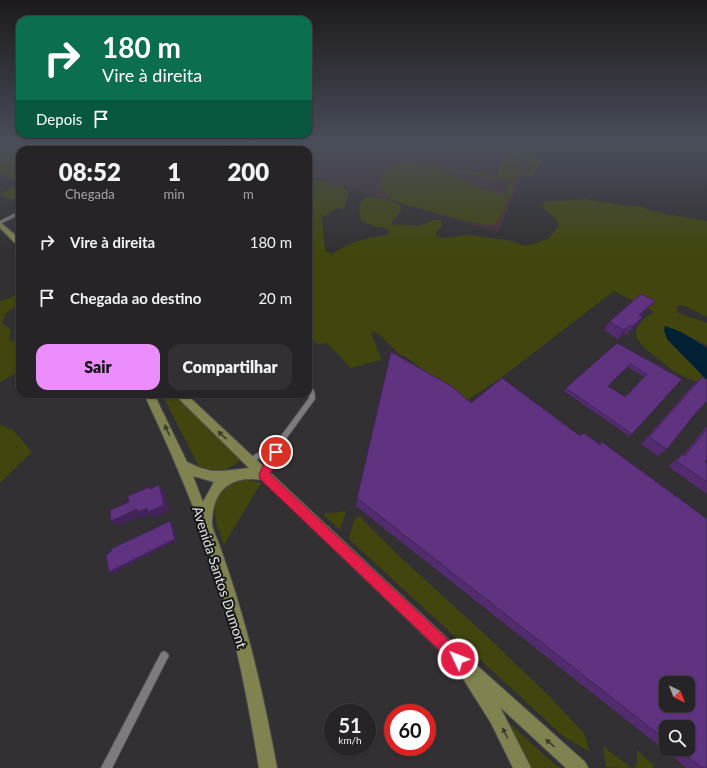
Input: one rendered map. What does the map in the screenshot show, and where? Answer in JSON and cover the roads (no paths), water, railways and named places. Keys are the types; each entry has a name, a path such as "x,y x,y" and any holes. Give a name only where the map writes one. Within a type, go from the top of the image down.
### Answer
{"main road":[{"path":"0,224 16,239"},
{"name":"Avenida Santos Dumont","path":"151,398 183,466 205,522 241,637 256,701 268,768"},
{"path":"183,398 458,659 579,768"},
{"path":"205,522 212,494 218,485 250,462"},
{"path":"183,466 204,475 229,476 245,473 264,475"},
{"path":"458,659 497,717 522,768"}],"street":[{"path":"0,224 16,214"},
{"path":"264,475 281,441 312,398"},
{"path":"250,462 281,441"},
{"path":"106,768 164,656"}],"water":[{"path":"665,326 681,332 707,348 707,380 667,339 664,330"}]}
